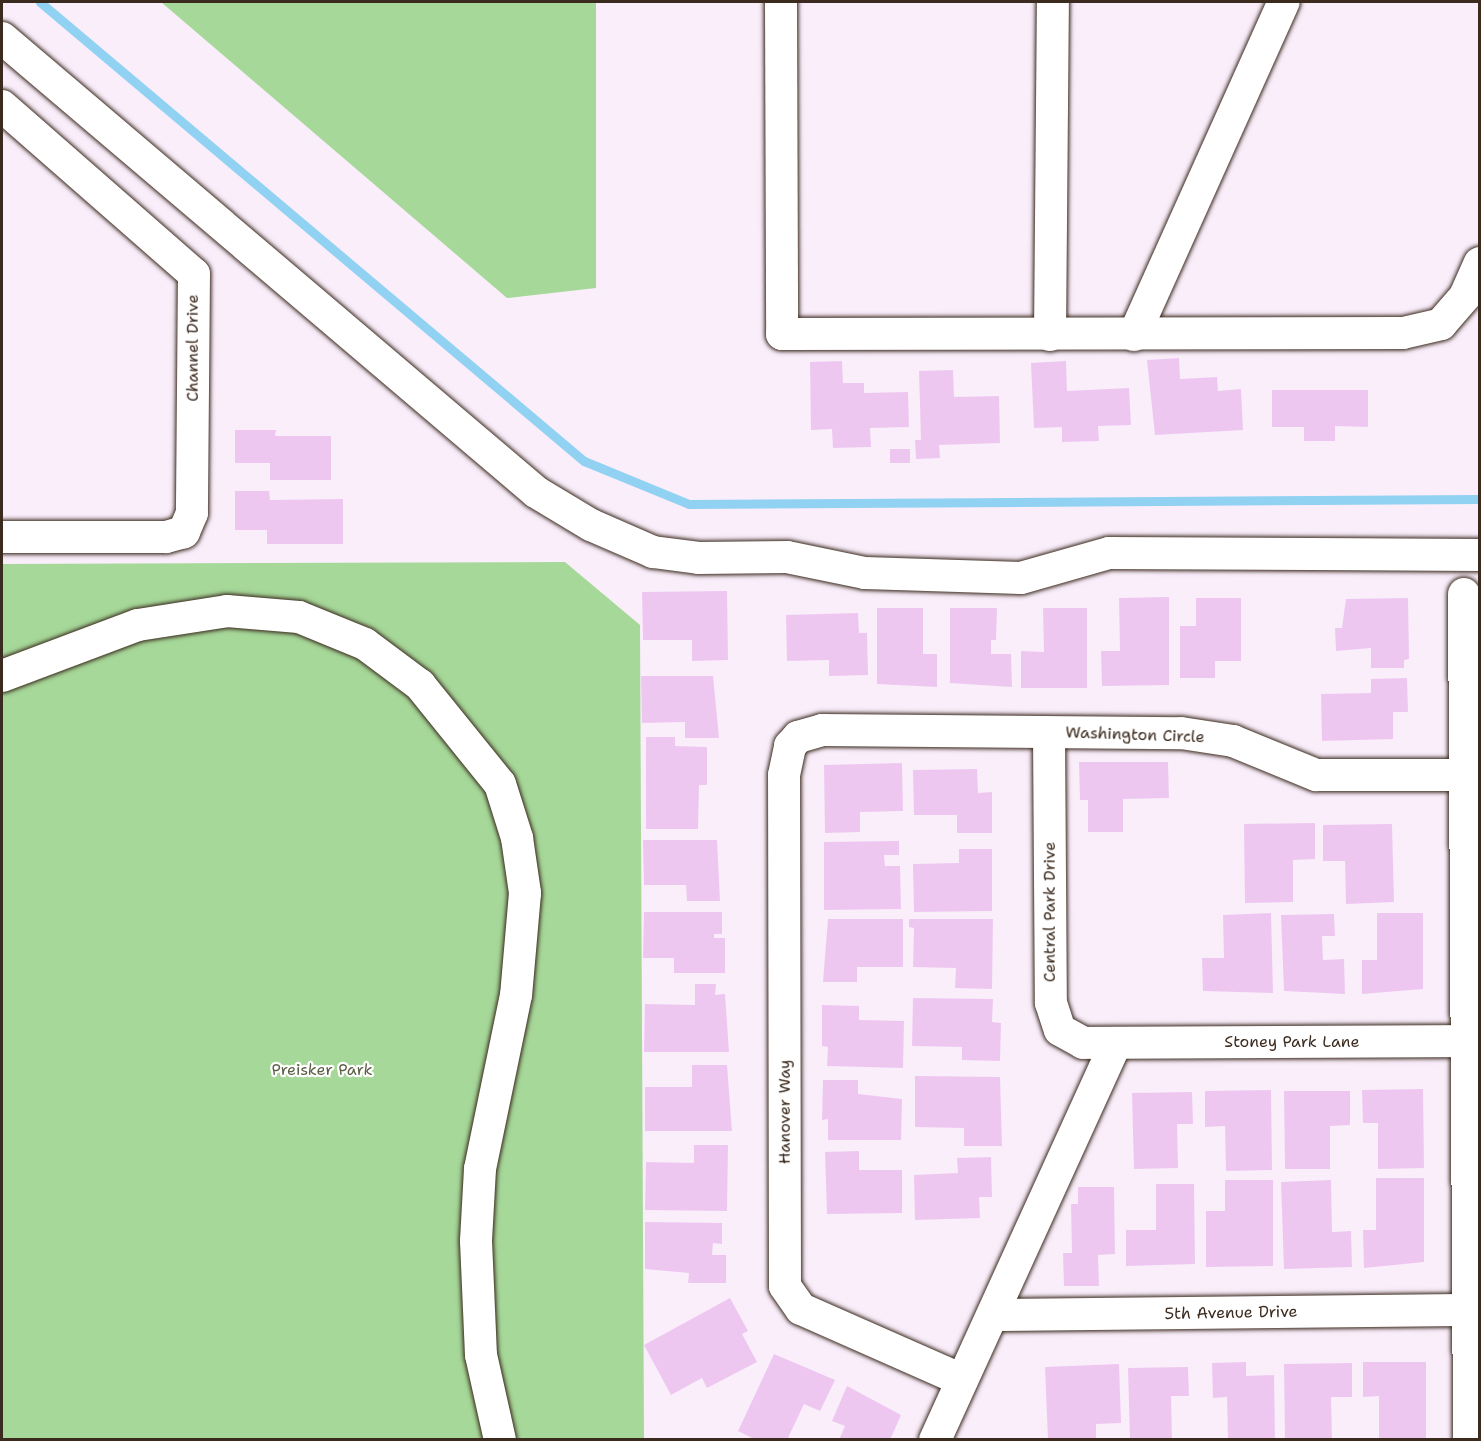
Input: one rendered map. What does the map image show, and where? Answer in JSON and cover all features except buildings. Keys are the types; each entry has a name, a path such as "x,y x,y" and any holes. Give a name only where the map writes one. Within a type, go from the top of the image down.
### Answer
{"street":[{"path":"781,2 782,334 1403,333 1442,324 1465,296 1479,263"},
{"path":"1050,335 1053,2"},
{"path":"1134,335 1284,2"},
{"path":"2,38 536,492 591,525 652,552 699,558 787,557 865,573 1021,578 1109,553 1479,555"},
{"name":"Channel Drive","path":"2,106 194,274 192,513 184,532 166,537 2,537"},
{"path":"1464,594 1469,1440"},
{"path":"2,676 138,625 227,611 299,617 365,644 420,685 500,784 517,838 525,893 516,995 480,1169 476,1241 482,1355 500,1440"},
{"name":"Washington Circle","path":"798,738 822,730 1181,734 1233,741 1316,775 1466,775"},
{"name":"Central Park Drive","path":"1049,733 1051,1003 1060,1030 1083,1043 1116,1043"},
{"name":"Hanover Way","path":"798,738 790,746 784,775 785,1286 801,1309 962,1380"},
{"name":"Stoney Park Lane","path":"1116,1043 1467,1041"},
{"path":"935,1440 994,1315 1116,1043"},
{"name":"5th Avenue Drive","path":"994,1315 1468,1310"}],"green space":[{"path":"161,2 596,2 596,288 507,298"},
{"name":"Preisker Park","path":"565,562 640,625 644,1439 2,1439 2,564"}],"waterway":[{"path":"40,2 584,461 689,504 1480,499"}]}
